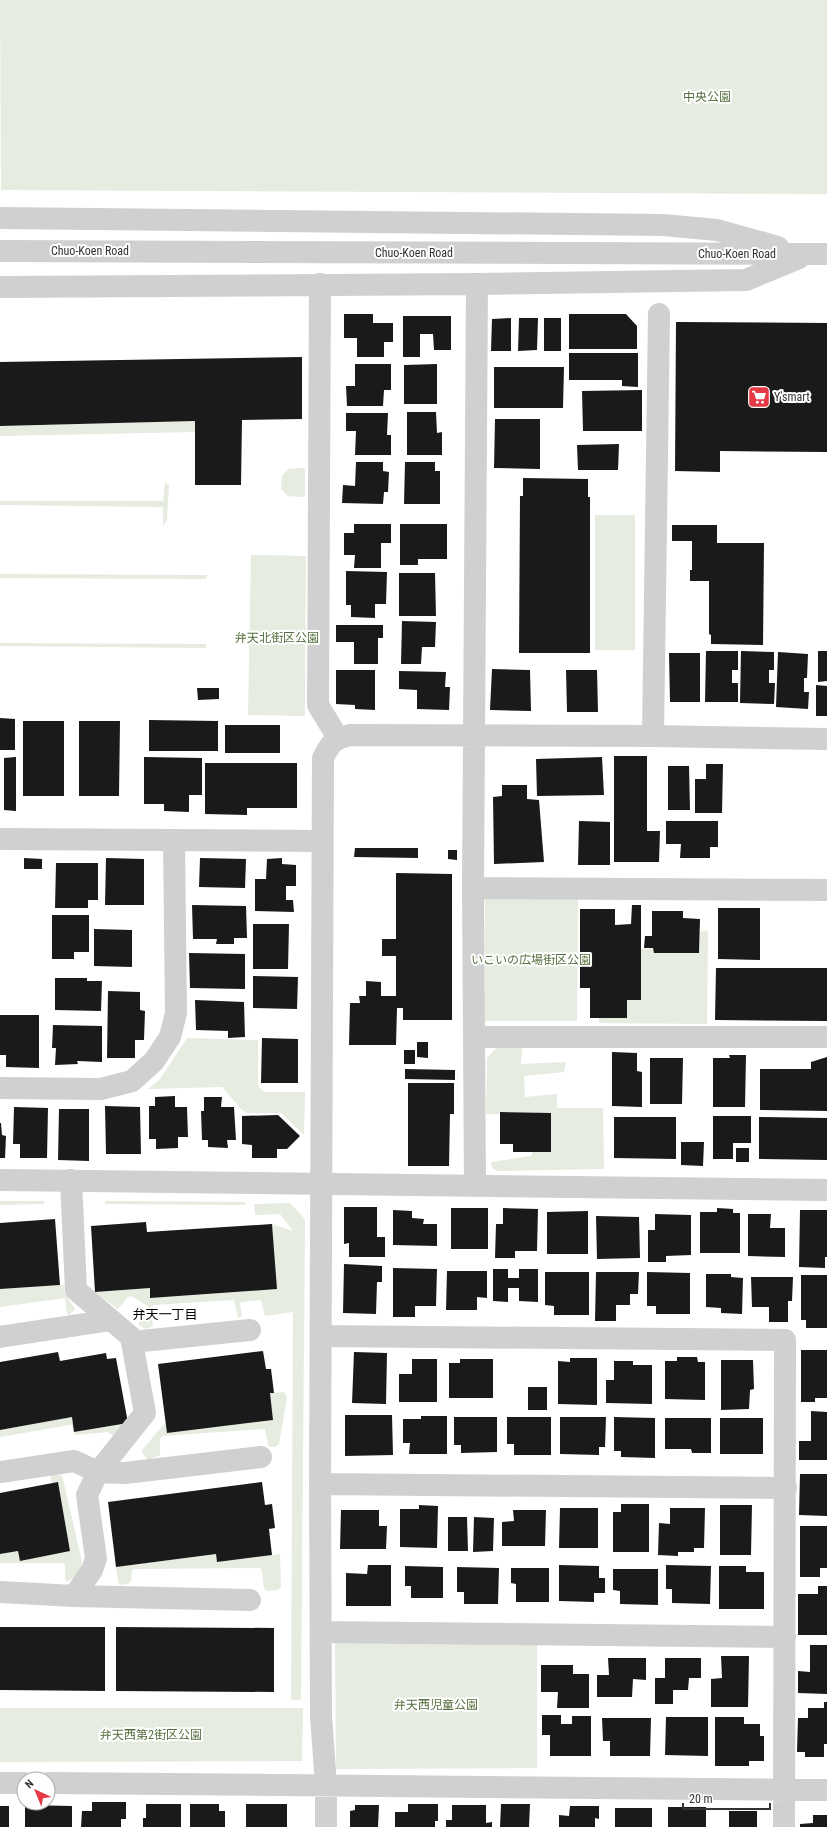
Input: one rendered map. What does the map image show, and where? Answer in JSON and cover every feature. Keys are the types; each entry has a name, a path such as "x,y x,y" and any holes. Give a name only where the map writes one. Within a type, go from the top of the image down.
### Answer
{"street":[{"path":"0,218 663,226 717,230 817,254"},
{"name":"Chuo-Koen Road","path":"0,250 817,254"},
{"path":"0,287 478,284 746,280 817,254"},
{"path":"320,284 318,705 338,738"},
{"path":"475,1186 473,888 478,284"},
{"path":"653,736 659,314"},
{"path":"326,1827 326,1785 322,1730 320,1632 323,758 330,744 338,738 350,735 653,736 827,739"},
{"path":"0,839 322,841"},
{"path":"0,1088 101,1088 132,1081 154,1061 170,1037 176,1013 174,840"},
{"path":"473,888 827,890"},
{"path":"474,1037 827,1037"},
{"path":"0,1180 827,1190"},
{"path":"71,1180 76,1290 131,1337 145,1413 98,1472 87,1495 96,1558 92,1570 74,1596"},
{"path":"0,1337 111,1320"},
{"path":"132,1342 250,1330"},
{"path":"321,1336 785,1340 786,1488 784,1827"},
{"path":"0,1472 74,1461 98,1472 125,1473 261,1457"},
{"path":"320,1484 786,1488"},
{"path":"0,1592 74,1596 250,1600"},
{"path":"320,1632 785,1637"},
{"path":"0,1783 16,1783"},
{"path":"56,1783 827,1790"}],"green space":[{"name":"中央公園","path":"0,0 827,0 827,194 1,190"},
{"path":"195,421 195,432 0,436 0,426"},
{"path":"288,469 305,469 305,495 303,497 288,496 281,489 282,476"},
{"path":"165,482 169,486 167,520 163,526 163,507 0,505 0,501 163,501"},
{"path":"595,515 635,515 635,650 595,650"},
{"name":"弁天北街区公園","path":"251,555 306,556 305,716 248,715"},
{"path":"0,574 207,575 206,579 0,578"},
{"path":"0,643 206,644 206,648 0,646"},
{"name":"いこいの広場街区公園","path":"485,899 578,899 577,1021 485,1021"},
{"path":"708,930 707,1024 599,1023 599,1018 627,1018 627,1000 641,999 641,949 653,948 654,953 699,953 700,932"},
{"path":"187,1038 258,1040 258,1086 264,1092 305,1092 304,1135 281,1113 247,1113 241,1109 222,1087 148,1089 160,1079"},
{"path":"497,1047 522,1047 521,1064 566,1062 564,1072 524,1076 525,1097 557,1094 557,1108 603,1108 604,1169 497,1171 492,1168 491,1162 531,1156 550,1113 486,1114 487,1058"},
{"path":"0,1201 44,1201 44,1204 0,1205"},
{"path":"105,1201 246,1202 245,1205 105,1204"},
{"path":"290,1203 305,1219 301,1700 291,1700 293,1312 265,1316 261,1300 241,1302 242,1316 238,1318 234,1300 154,1305 151,1308 153,1326 146,1329 139,1325 139,1322 148,1309 148,1306 131,1296 128,1297 118,1309 95,1292 150,1288 150,1298 276,1289 272,1224 293,1231 280,1214 255,1215 254,1204"},
{"path":"64,1285 65,1294 75,1309 69,1315 67,1314 65,1298 0,1307 0,1289"},
{"path":"284,1392 287,1397 279,1444 275,1447 270,1447 268,1445 265,1429 162,1436 160,1439 160,1455 148,1460 142,1453 142,1450 165,1423 167,1433 272,1420 270,1393"},
{"path":"72,1417 75,1432 128,1423 116,1438 108,1432 75,1435 72,1425 0,1437 0,1430"},
{"path":"50,1474 61,1475 63,1479 82,1562 80,1572 67,1582 65,1579 65,1566 63,1563 0,1563 0,1554 18,1551 20,1561 70,1551 58,1482 52,1483"},
{"path":"216,1554 217,1562 280,1554 281,1587 278,1590 267,1591 264,1589 262,1571 260,1568 136,1569 132,1570 131,1581 128,1584 119,1585 116,1567"},
{"name":"弁天西児童公園","path":"537,1642 537,1768 336,1769 335,1643"},
{"name":"弁天西第2街区公園","path":"0,1708 303,1708 302,1761 0,1762"}],"building":[{"path":"344,314 373,314 373,323 393,323 393,342 384,342 384,357 357,357 357,338 344,338"},
{"path":"569,314 626,314 637,326 637,349 569,349"},
{"path":"403,316 451,316 451,350 434,350 433,334 420,334 420,357 403,357"},
{"path":"511,318 511,351 491,351 492,319"},
{"path":"519,318 538,318 537,350 518,351"},
{"path":"544,318 561,318 561,351 544,351"},
{"path":"676,322 827,323 827,452 720,451 720,472 675,471"},
{"path":"569,353 638,353 638,387 622,386 622,380 569,380"},
{"path":"302,357 302,419 242,420 241,485 195,485 195,421 0,426 0,362"},
{"path":"355,364 391,364 391,390 384,390 383,406 347,406 346,386 355,386"},
{"path":"437,364 437,404 404,404 404,365"},
{"path":"494,367 564,367 563,408 494,408"},
{"path":"642,390 642,431 583,431 582,391"},
{"path":"407,412 436,412 437,433 442,432 442,455 407,455"},
{"path":"346,413 388,413 387,435 391,435 391,455 355,455 356,431 346,431"},
{"path":"495,419 540,419 540,469 494,468"},
{"path":"619,444 618,470 578,470 577,445"},
{"path":"356,462 383,462 383,471 389,472 388,492 384,492 383,504 342,503 343,485 355,486"},
{"path":"405,462 435,462 435,471 440,471 440,504 404,504"},
{"path":"523,478 588,479 588,497 590,497 590,653 519,653 520,496 523,496"},
{"path":"354,524 391,524 391,543 381,543 381,568 354,568 355,555 344,555 344,533 354,533"},
{"path":"400,524 447,524 447,559 418,559 418,565 400,565"},
{"path":"672,525 717,525 717,543 764,543 763,645 711,644 711,635 709,634 709,581 690,581 690,570 692,570 692,541 672,541"},
{"path":"346,571 387,572 386,604 375,604 375,618 351,617 351,605 346,605"},
{"path":"399,573 435,573 436,616 399,616"},
{"path":"402,621 436,622 435,647 422,647 421,664 401,664"},
{"path":"336,625 383,625 383,638 378,638 378,664 354,664 354,642 336,642"},
{"path":"706,651 738,651 738,670 732,670 732,683 738,683 738,702 705,702"},
{"path":"741,651 774,652 774,670 769,670 769,683 775,683 774,704 740,703"},
{"path":"818,651 827,651 827,681 818,682"},
{"path":"778,652 808,654 807,678 804,678 804,692 809,692 808,709 776,707"},
{"path":"669,653 700,653 700,702 670,702"},
{"path":"492,669 530,670 531,711 490,710"},
{"path":"336,670 375,670 375,710 355,709 355,705 336,704"},
{"path":"566,670 597,670 598,712 567,712"},
{"path":"399,671 446,672 445,687 450,687 449,710 417,709 417,690 399,689"},
{"path":"816,685 827,686 827,716 816,716"},
{"path":"197,688 219,688 219,699 198,700"},
{"path":"0,718 15,719 15,750 0,750"},
{"path":"149,720 218,721 218,751 149,751"},
{"path":"23,721 64,721 64,796 23,796"},
{"path":"79,721 120,721 119,796 79,796"},
{"path":"225,725 280,725 280,753 225,753"},
{"path":"614,756 647,756 647,831 660,831 659,862 614,862"},
{"path":"16,757 16,811 4,810 4,758"},
{"path":"144,757 202,758 202,795 189,795 189,812 164,811 164,804 144,804"},
{"path":"602,757 604,795 537,796 536,759"},
{"path":"205,763 297,763 297,808 247,808 247,815 205,814"},
{"path":"706,764 723,764 722,813 695,813 695,779 706,779"},
{"path":"668,766 689,766 690,810 668,810"},
{"path":"502,785 527,785 527,799 539,800 544,862 494,864 493,797 502,796"},
{"path":"579,821 610,822 610,865 578,865"},
{"path":"666,821 718,821 718,847 710,847 710,858 680,858 681,844 666,844"},
{"path":"355,848 418,848 418,858 354,857"},
{"path":"448,850 457,850 457,860 448,859"},
{"path":"24,858 42,859 42,869 24,869"},
{"path":"106,858 144,859 144,905 105,905"},
{"path":"200,858 246,859 245,888 199,887"},
{"path":"282,858 282,864 296,865 296,886 286,886 286,900 293,900 294,912 255,911 255,879 266,879 267,859"},
{"path":"56,863 98,863 98,900 88,900 88,908 55,908"},
{"path":"396,873 452,874 452,1020 403,1020 403,1008 397,1008 396,1045 349,1045 350,1003 360,1003 359,996 366,996 366,981 381,982 381,996 396,996 396,956 382,956 382,939 396,939"},
{"path":"192,905 246,906 247,938 234,938 234,944 216,944 217,939 193,939"},
{"path":"632,905 641,905 641,1000 627,1000 627,1018 590,1018 590,988 580,988 580,909 615,909 615,925 631,924"},
{"path":"718,908 760,908 760,960 718,959"},
{"path":"652,911 683,911 683,918 700,919 699,953 654,953 653,948 644,948 645,936 652,936"},
{"path":"52,915 89,915 89,952 74,952 74,959 52,959"},
{"path":"253,924 289,924 288,969 253,969"},
{"path":"94,929 132,930 132,967 94,966"},
{"path":"189,953 245,954 245,989 190,988"},
{"path":"716,968 827,968 827,1021 715,1020"},
{"path":"253,976 298,977 297,1009 253,1008"},
{"path":"55,978 87,978 87,981 102,981 101,1011 55,1010"},
{"path":"108,991 140,992 140,1010 145,1011 144,1040 135,1040 135,1058 107,1058"},
{"path":"195,1000 244,1002 245,1037 228,1038 228,1031 196,1030"},
{"path":"0,1015 39,1015 39,1068 6,1067 6,1055 0,1055"},
{"path":"53,1025 102,1026 102,1062 77,1061 78,1064 55,1065 56,1048 52,1048"},
{"path":"262,1038 298,1039 298,1083 261,1083"},
{"path":"417,1042 428,1042 428,1058 417,1057"},
{"path":"404,1050 415,1050 415,1064 404,1064"},
{"path":"612,1052 637,1053 637,1071 642,1072 642,1107 612,1106"},
{"path":"729,1055 746,1055 745,1107 713,1107 713,1058 730,1058"},
{"path":"827,1057 827,1111 760,1110 760,1069 811,1069 811,1062"},
{"path":"650,1058 683,1058 682,1104 650,1104"},
{"path":"405,1069 455,1070 455,1080 405,1079"},
{"path":"408,1083 454,1083 454,1114 450,1114 449,1166 408,1166"},
{"path":"175,1096 175,1107 187,1107 188,1137 178,1137 178,1148 156,1149 156,1139 149,1139 149,1106 155,1106 155,1097"},
{"path":"204,1097 222,1097 221,1107 234,1107 236,1140 227,1140 228,1148 208,1147 208,1140 202,1140 201,1111 204,1111"},
{"path":"105,1106 140,1107 141,1154 106,1154"},
{"path":"14,1107 48,1108 47,1158 20,1158 20,1144 13,1144"},
{"path":"59,1109 89,1109 89,1161 58,1160"},
{"path":"500,1112 551,1113 551,1152 513,1152 513,1144 500,1144"},
{"path":"278,1115 300,1136 287,1149 277,1149 277,1158 252,1158 252,1145 242,1144 242,1116"},
{"path":"713,1116 751,1116 751,1143 733,1143 733,1159 713,1159"},
{"path":"614,1117 676,1117 676,1159 614,1158"},
{"path":"759,1117 827,1118 827,1160 759,1159"},
{"path":"0,1123 2,1135 6,1136 5,1158 0,1158"},
{"path":"681,1142 704,1142 703,1166 681,1165"},
{"path":"736,1148 749,1148 749,1162 736,1162"},
{"path":"344,1207 377,1207 377,1237 385,1237 385,1257 349,1257 349,1243 344,1244"},
{"path":"451,1208 488,1208 488,1249 451,1249"},
{"path":"503,1208 538,1209 537,1251 515,1251 515,1258 495,1258 496,1224 503,1224"},
{"path":"717,1208 733,1209 733,1213 740,1213 740,1253 700,1253 700,1212 717,1212"},
{"path":"393,1210 412,1211 412,1218 424,1219 423,1224 437,1224 437,1246 393,1245"},
{"path":"800,1210 827,1210 827,1257 825,1257 825,1268 799,1267"},
{"path":"588,1211 588,1254 547,1254 547,1212"},
{"path":"655,1214 691,1215 691,1255 666,1256 666,1262 648,1262 648,1230 655,1230"},
{"path":"748,1214 771,1214 770,1228 785,1228 785,1257 748,1256"},
{"path":"596,1216 639,1217 640,1258 597,1259"},
{"path":"55,1219 60,1285 0,1289 0,1223"},
{"path":"146,1222 147,1232 272,1224 277,1289 150,1298 150,1288 95,1292 91,1226"},
{"path":"344,1264 382,1266 382,1282 377,1282 376,1314 343,1313"},
{"path":"393,1268 437,1269 436,1306 415,1306 415,1317 393,1317"},
{"path":"493,1269 508,1269 508,1278 519,1278 519,1269 538,1269 538,1302 519,1301 519,1288 508,1288 508,1302 493,1301"},
{"path":"447,1271 487,1271 487,1298 477,1297 477,1310 446,1310"},
{"path":"545,1272 589,1272 589,1315 554,1315 554,1306 545,1305"},
{"path":"596,1272 639,1272 638,1294 630,1294 630,1305 616,1305 616,1321 595,1321"},
{"path":"647,1272 690,1273 690,1314 656,1314 656,1306 647,1306"},
{"path":"706,1274 731,1274 731,1277 743,1278 742,1314 721,1313 721,1308 706,1307"},
{"path":"801,1275 827,1275 827,1328 806,1328 806,1320 801,1320"},
{"path":"751,1277 793,1277 792,1301 788,1301 788,1322 769,1322 769,1307 752,1307"},
{"path":"801,1350 827,1350 827,1398 815,1398 815,1402 801,1402"},
{"path":"263,1351 266,1369 271,1369 274,1393 270,1393 273,1420 167,1433 158,1364"},
{"path":"58,1352 60,1361 106,1353 107,1359 116,1358 128,1423 74,1432 72,1417 0,1430 0,1362"},
{"path":"354,1352 387,1353 386,1404 352,1403"},
{"path":"677,1357 697,1357 698,1362 705,1362 705,1400 665,1399 665,1361 677,1361"},
{"path":"570,1358 597,1358 597,1405 558,1404 558,1361 570,1362"},
{"path":"412,1359 437,1359 437,1402 399,1402 399,1374 412,1374"},
{"path":"460,1359 493,1359 493,1398 449,1398 449,1363 460,1363"},
{"path":"721,1360 753,1360 754,1389 750,1390 749,1409 721,1410"},
{"path":"614,1361 633,1361 633,1365 652,1365 652,1404 606,1403 606,1380 614,1380"},
{"path":"528,1387 547,1387 547,1410 528,1410"},
{"path":"811,1411 827,1412 827,1460 799,1460 799,1441 811,1441"},
{"path":"345,1415 392,1415 393,1455 345,1456"},
{"path":"421,1416 447,1416 447,1454 409,1454 410,1443 403,1443 403,1419 421,1419"},
{"path":"454,1417 497,1417 497,1452 461,1453 461,1445 454,1445"},
{"path":"507,1417 551,1417 551,1455 514,1455 514,1444 507,1444"},
{"path":"560,1417 606,1417 605,1447 599,1447 599,1455 560,1454"},
{"path":"614,1417 655,1418 655,1458 621,1457 621,1451 614,1451"},
{"path":"665,1418 711,1418 711,1453 692,1453 691,1449 665,1449"},
{"path":"720,1418 763,1418 763,1454 720,1454"},
{"path":"800,1474 827,1474 827,1516 799,1515"},
{"path":"58,1482 70,1551 20,1561 18,1551 0,1554 0,1493"},
{"path":"262,1482 265,1505 272,1504 275,1528 269,1529 272,1555 217,1562 216,1554 116,1567 108,1502"},
{"path":"621,1504 649,1504 649,1552 613,1552 613,1512 621,1512"},
{"path":"419,1505 438,1506 437,1548 400,1547 400,1509 419,1509"},
{"path":"720,1505 752,1505 751,1555 720,1555"},
{"path":"560,1508 598,1508 598,1548 559,1548"},
{"path":"670,1508 705,1508 704,1548 694,1548 694,1552 678,1552 678,1556 658,1555 659,1523 670,1524"},
{"path":"341,1510 379,1510 379,1526 387,1526 386,1549 340,1549"},
{"path":"513,1510 546,1510 545,1546 502,1546 502,1522 514,1521"},
{"path":"448,1517 467,1517 468,1551 448,1551"},
{"path":"474,1517 494,1518 493,1551 473,1552"},
{"path":"800,1526 827,1526 827,1568 820,1568 820,1577 800,1577"},
{"path":"368,1565 391,1565 391,1606 346,1606 346,1573 367,1574"},
{"path":"559,1565 599,1566 599,1578 605,1578 605,1593 594,1593 594,1602 559,1601"},
{"path":"666,1565 711,1566 710,1604 672,1603 672,1589 666,1589"},
{"path":"405,1566 443,1567 443,1598 411,1598 411,1586 405,1586"},
{"path":"719,1566 746,1566 746,1572 764,1572 764,1609 719,1609"},
{"path":"457,1567 499,1568 498,1604 464,1604 464,1592 457,1592"},
{"path":"511,1568 549,1568 549,1602 516,1602 516,1584 511,1583"},
{"path":"613,1569 658,1569 658,1605 620,1604 620,1591 613,1590"},
{"path":"818,1586 827,1586 827,1635 798,1635 798,1594 818,1594"},
{"path":"0,1627 105,1627 105,1691 0,1690"},
{"path":"116,1627 274,1628 274,1692 116,1691"},
{"path":"810,1645 827,1645 827,1694 798,1693 798,1671 810,1672"},
{"path":"721,1656 749,1656 748,1707 711,1707 711,1679 722,1678"},
{"path":"608,1658 646,1658 646,1680 633,1679 632,1697 597,1697 597,1675 609,1675"},
{"path":"665,1658 701,1658 701,1678 689,1678 688,1690 673,1690 673,1704 655,1704 655,1678 665,1678"},
{"path":"541,1665 573,1665 573,1674 589,1674 589,1708 557,1708 558,1692 541,1692"},
{"path":"824,1702 827,1702 827,1744 824,1744 824,1757 805,1757 805,1752 797,1752 798,1718 808,1718 808,1708 824,1708"},
{"path":"542,1715 561,1715 561,1724 572,1724 572,1716 591,1716 591,1756 550,1756 550,1735 542,1735"},
{"path":"666,1717 708,1717 708,1756 665,1755"},
{"path":"715,1717 744,1717 744,1724 760,1724 760,1736 764,1736 764,1761 749,1761 749,1766 715,1766"},
{"path":"602,1718 651,1718 650,1756 610,1756 610,1741 603,1741"},
{"path":"92,1802 126,1802 126,1819 121,1819 121,1827 81,1827 82,1811 92,1811"},
{"path":"146,1804 181,1804 181,1827 143,1827 143,1818 146,1818"},
{"path":"190,1804 219,1804 219,1811 225,1811 225,1827 190,1827"},
{"path":"246,1804 287,1804 287,1827 246,1827"},
{"path":"408,1804 438,1804 438,1821 435,1821 435,1827 395,1827 395,1812 408,1812"},
{"path":"501,1804 530,1804 529,1827 500,1827"},
{"path":"355,1805 379,1805 378,1827 350,1827 350,1811 355,1810"},
{"path":"452,1805 486,1805 486,1823 492,1822 492,1827 446,1827 446,1820 452,1820"},
{"path":"0,1806 9,1806 9,1827 0,1827"},
{"path":"56,1806 72,1806 72,1827 25,1827 25,1811 56,1811"},
{"path":"570,1806 599,1806 599,1819 595,1818 595,1827 559,1827 559,1815 569,1816"},
{"path":"668,1807 706,1807 706,1827 668,1827"},
{"path":"615,1808 652,1808 652,1827 615,1827"},
{"path":"729,1811 757,1811 757,1827 729,1827"},
{"path":"813,1815 827,1815 827,1827 800,1827 800,1824 813,1823"}],"place":[{"name":"Y'smart","path":"759,397"}],"district":[{"name":"弁天一丁目","path":"165,1314"}]}
